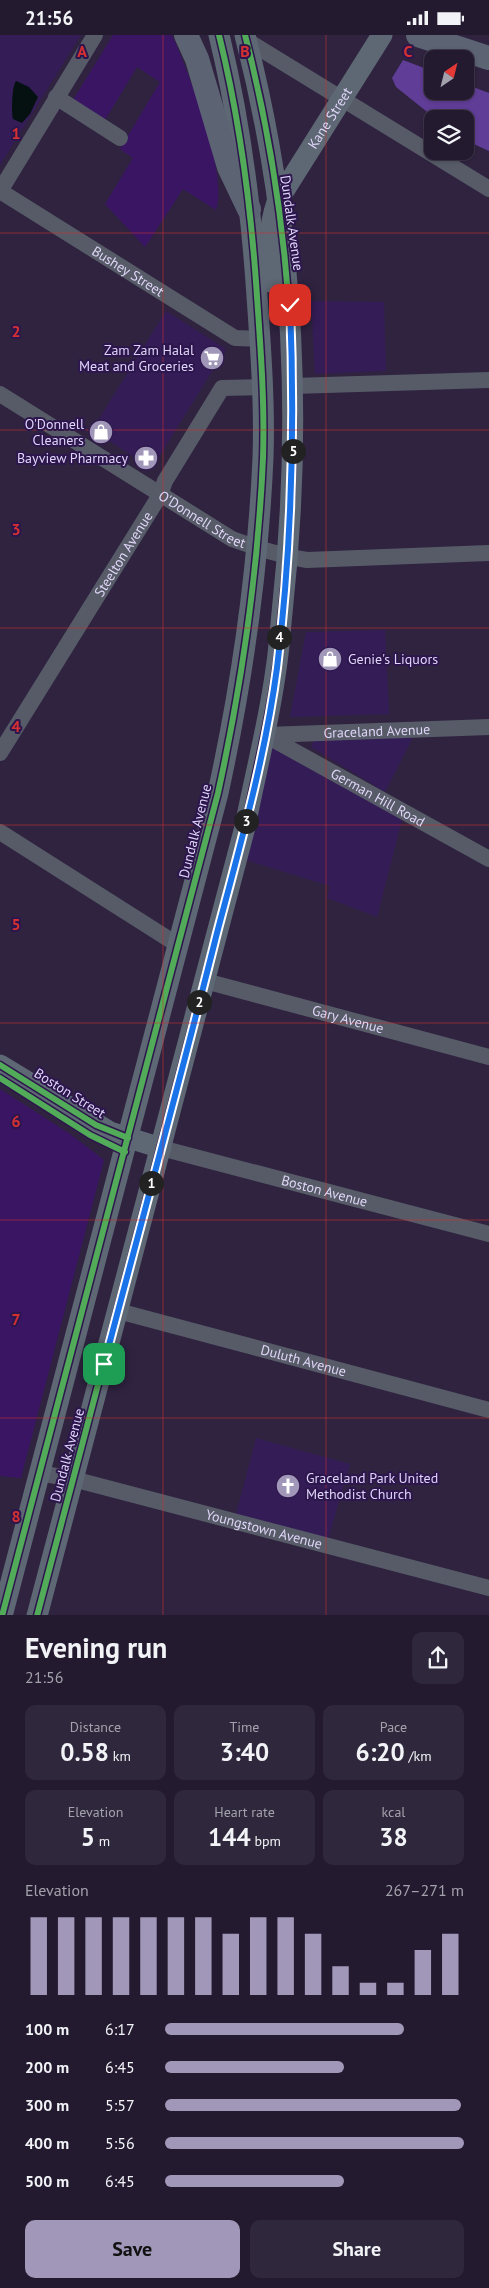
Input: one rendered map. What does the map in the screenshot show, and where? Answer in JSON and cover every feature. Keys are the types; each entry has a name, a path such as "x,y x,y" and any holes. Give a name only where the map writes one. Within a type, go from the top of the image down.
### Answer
{"highway":[{"path":"186,35 197,59 229,167 249,209"},
{"path":"422,36 489,58"}],"main road":[{"name":"Dundalk Avenue","path":"3,1603 218,793 233,725 251,610 263,457 260,339 249,209 230,77 220,35"},
{"name":"Kane Street","path":"277,202 382,35"},
{"name":"Dundalk Avenue","path":"37,1615 205,981 266,735 277,667 291,505 293,387 290,305 277,202 245,37"},
{"path":"263,457 274,432 274,336 268,258 271,220 277,202"},
{"name":"Boston Street","path":"0,1065 126,1145"},
{"name":"Boston Street","path":"0,1078 90,1135 126,1145 161,1148"}],"street":[{"path":"0,191 95,35"},
{"path":"245,37 489,189"},
{"path":"56,97 120,138"},
{"name":"Bushey Street","path":"0,191 235,338 260,339"},
{"path":"293,387 489,380"},
{"name":"Steelton Avenue","path":"0,753 160,495 165,481 222,388 262,387"},
{"name":"O'Donnell Street","path":"0,394 232,539 256,547 288,557 307,560 489,553"},
{"name":"Graceland Avenue","path":"266,735 489,727"},
{"path":"306,733 307,758"},
{"name":"German Hill Road","path":"266,735 489,859"},
{"path":"0,832 178,945"},
{"name":"Gary Avenue","path":"205,981 489,1057"},
{"name":"Boston Avenue","path":"161,1148 489,1234"},
{"name":"Duluth Avenue","path":"118,1311 489,1410"},
{"name":"Youngstown Avenue","path":"39,1473 73,1479 489,1588"}],"shaded area":[{"path":"0,35 81,35 0,165"},
{"path":"113,35 172,35 205,123 217,173 218,194 216,210 183,189 145,247 105,204 133,158 120,149 160,82 137,67 105,120 73,100"},
{"path":"403,60 424,68 424,100 474,100 474,87 489,93 489,151 474,144 474,110 425,110 396,87 392,78"},
{"path":"16,81 29,87 38,97 30,114 22,123 13,119 12,116 13,93"},
{"path":"311,301 384,302 386,371 315,374"},
{"path":"166,311 226,349 152,468 92,430"},
{"path":"385,630 389,714 290,717 306,632"},
{"path":"415,733 385,792 311,747 314,740"},
{"path":"269,741 403,816 377,917 327,898 330,886 246,860"},
{"path":"0,1089 70,1134 104,1160 21,1478 0,1476"},
{"path":"256,1438 350,1464 328,1539 236,1514"}],"cycle path":[{"path":"2,1615 218,793 227,752 248,627 261,500 263,458 262,370 254,251 247,189 238,127 219,35"},
{"path":"37,1615 245,827 270,709 277,662 288,541 292,468 290,323 284,250 274,178 262,106 245,35"},
{"path":"0,1065 96,1125 128,1138"},
{"path":"0,1078 90,1135 125,1152"}],"place":[{"name":"Zam Zam Halal Meat and Groceries","path":"212,358"},
{"name":"O'Donnell Cleaners","path":"101,432"},
{"name":"Bayview Pharmacy","path":"146,458"},
{"name":"Genie's Liquors","path":"330,659"},
{"name":"Graceland Park United Methodist Church","path":"288,1486"}],"route":[{"path":"104,1364 204,986 266,735 277,667 291,514 293,387 290,305"}]}
